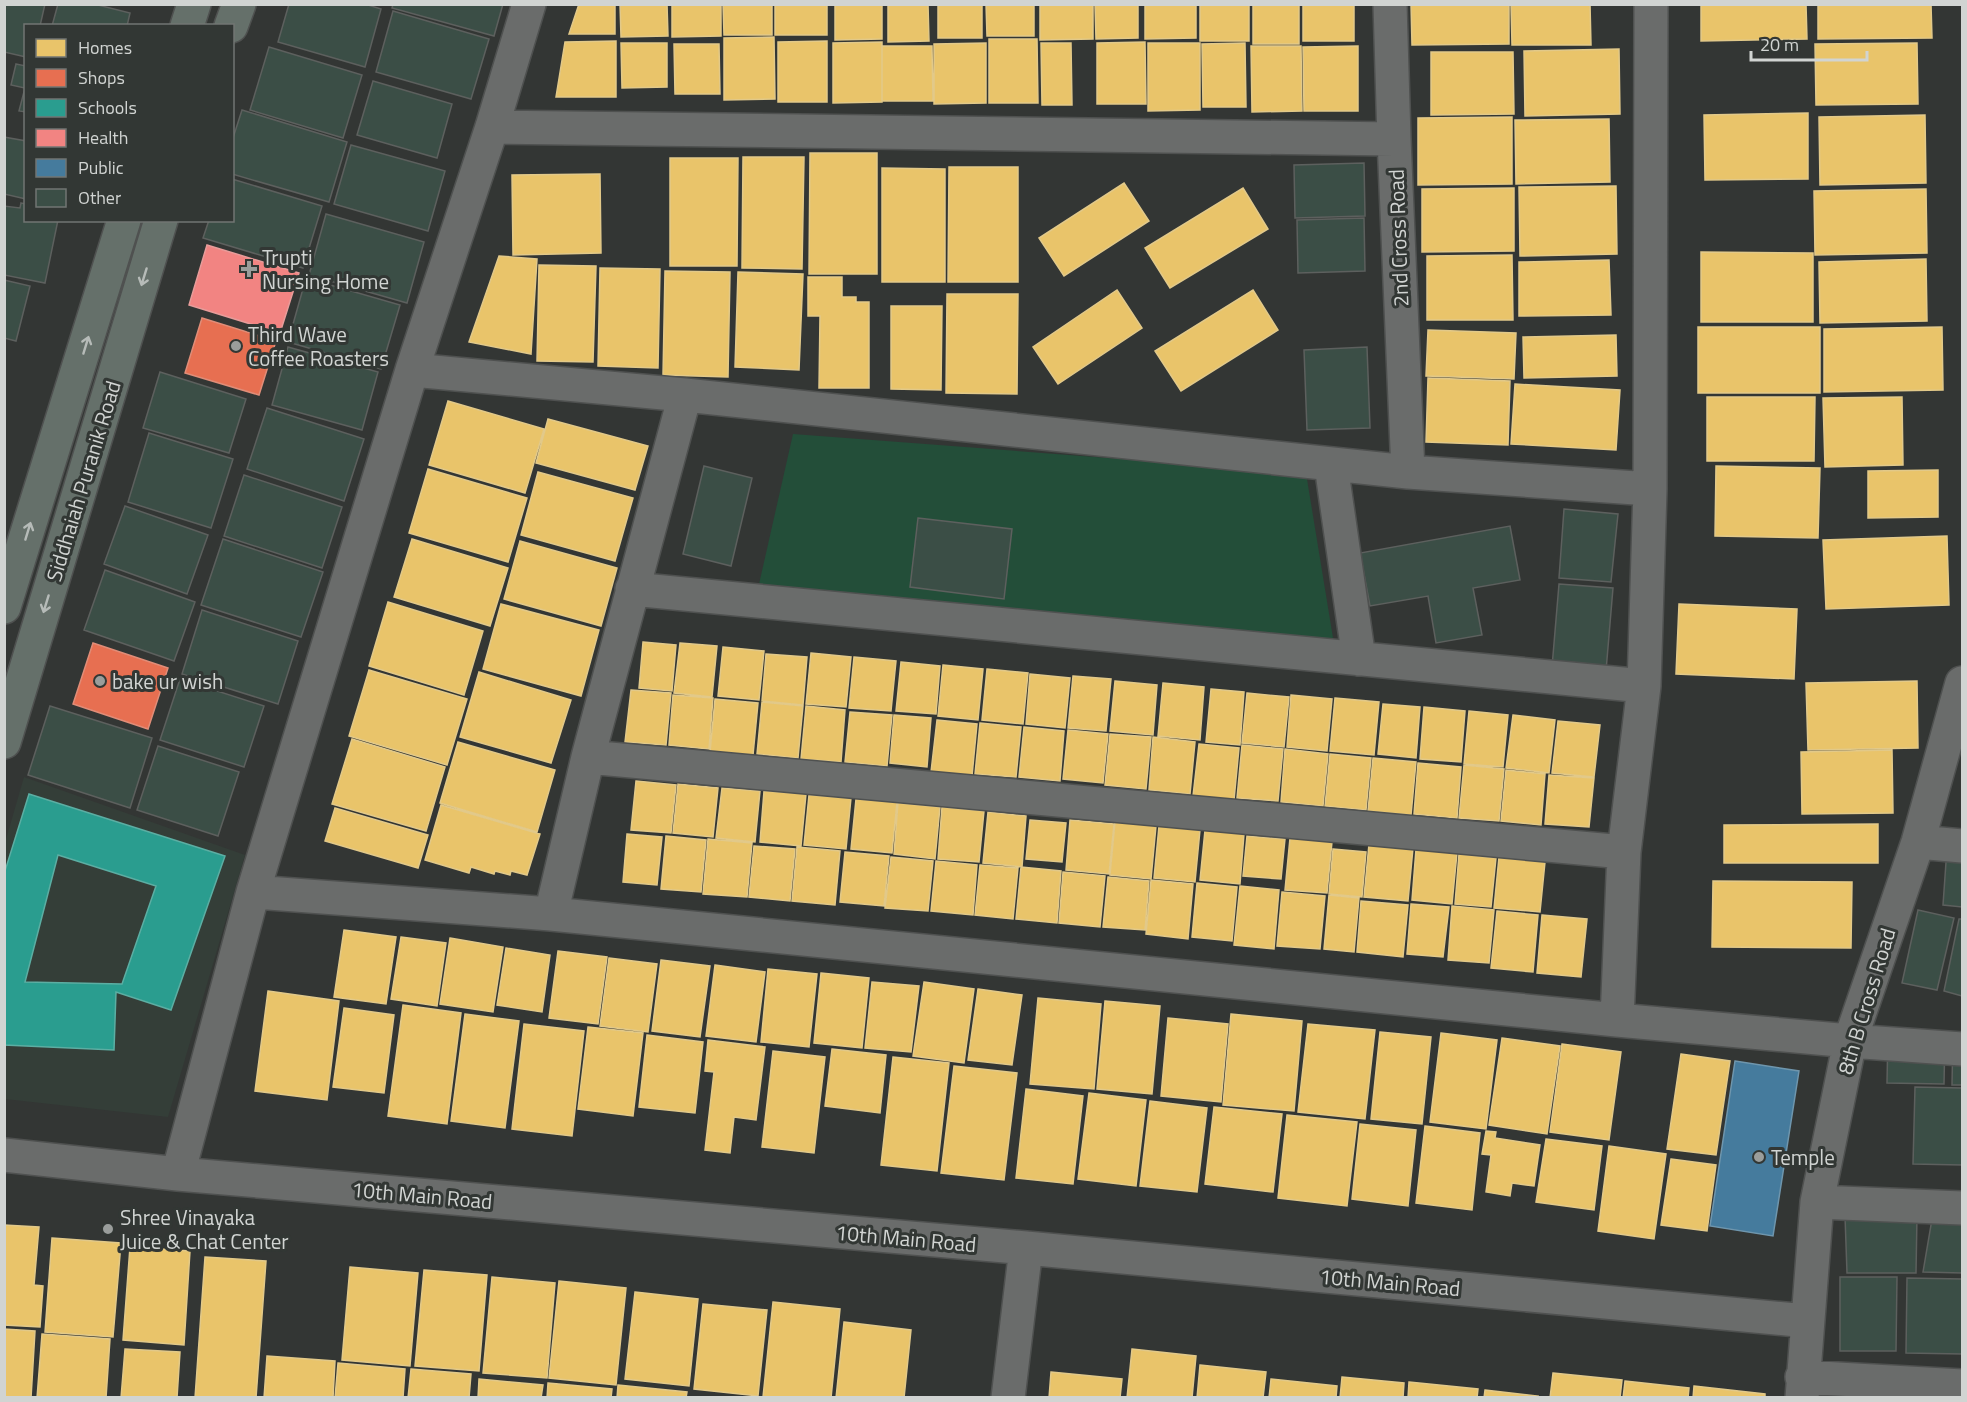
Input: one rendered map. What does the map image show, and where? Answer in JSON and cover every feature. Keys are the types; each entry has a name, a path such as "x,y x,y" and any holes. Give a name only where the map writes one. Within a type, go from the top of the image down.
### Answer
{"main road":[{"path":"188,24 194,4"},
{"path":"232,24 239,4"},
{"name":"Siddhaiah Puranik Road","path":"4,607 123,222"},
{"name":"Siddhaiah Puranik Road","path":"4,742 160,222"}],"street":[{"path":"178,1174 253,892 412,370 492,127 529,4"},
{"name":"2nd Cross Road","path":"1390,4 1408,472"},
{"path":"1617,1020 1624,852 1644,686 1650,489 1651,4"},
{"path":"492,127 1394,140"},
{"path":"412,370 685,395 1331,465 1650,489"},
{"path":"551,914 588,757 685,395"},
{"path":"1331,465 1359,659"},
{"path":"632,589 1644,686"},
{"name":"8th B Cross Road","path":"1802,1387 1817,1202 1850,1041 1918,842 1962,683"},
{"path":"588,757 1624,852"},
{"path":"1918,842 1962,846"},
{"path":"253,892 551,914 1617,1020 1962,1049"},
{"name":"10th Main Road","path":"4,1155 178,1174 1026,1248 1807,1321"},
{"path":"1817,1202 1962,1208"},
{"path":"1008,1398 1026,1248"},
{"path":"1802,1387 1962,1386"}],"shaded area":[{"path":"24,777 245,855 168,1117 5,1099 4,846"}],"green space":[{"path":"793,434 1306,473 1334,644 757,593"}],"building: Homes":[{"path":"579,4 615,4 615,34 569,34"},
{"path":"620,4 667,4 668,36 621,37"},
{"path":"672,4 721,4 721,36 672,37"},
{"path":"723,4 772,4 772,35 724,35"},
{"path":"775,4 827,4 827,35 775,35"},
{"path":"835,4 882,4 882,39 835,40"},
{"path":"888,4 928,4 929,41 888,42"},
{"path":"938,4 982,4 982,38 938,38"},
{"path":"986,4 1034,4 1034,36 987,36"},
{"path":"1040,4 1093,4 1093,39 1040,40"},
{"path":"1095,4 1138,4 1138,38 1096,39"},
{"path":"1145,4 1196,4 1196,38 1145,39"},
{"path":"1200,4 1249,4 1249,41 1200,41"},
{"path":"1253,4 1299,4 1299,44 1253,44"},
{"path":"1303,4 1354,4 1354,41 1303,41"},
{"path":"1411,4 1509,4 1509,44 1412,45"},
{"path":"1511,4 1590,4 1591,45 1512,45"},
{"path":"1701,4 1806,4 1807,39 1701,41"},
{"path":"1818,4 1931,4 1932,38 1818,39"},
{"path":"774,37 775,99 724,100 724,38"},
{"path":"989,39 1037,39 1038,103 989,103"},
{"path":"616,41 616,97 556,97 565,42"},
{"path":"827,41 827,102 778,102 778,42"},
{"path":"882,42 882,102 833,103 833,43"},
{"path":"1145,42 1146,104 1097,104 1097,43"},
{"path":"621,43 667,43 667,87 622,88"},
{"path":"986,43 986,103 934,104 934,44"},
{"path":"1041,43 1071,43 1072,105 1042,105"},
{"path":"1148,43 1200,43 1200,110 1148,111"},
{"path":"1245,43 1246,107 1203,107 1202,44"},
{"path":"1917,43 1918,104 1816,105 1815,44"},
{"path":"674,44 719,44 720,94 675,94"},
{"path":"882,46 932,46 933,101 882,101"},
{"path":"1251,46 1301,46 1302,111 1252,112"},
{"path":"1358,46 1358,111 1304,111 1303,47"},
{"path":"1619,49 1620,114 1525,116 1524,51"},
{"path":"1431,52 1513,52 1514,114 1431,115"},
{"path":"1808,113 1808,179 1705,180 1704,115"},
{"path":"1925,115 1926,183 1820,185 1819,117"},
{"path":"1512,117 1512,184 1418,185 1418,118"},
{"path":"1609,119 1610,182 1516,184 1515,120"},
{"path":"810,153 877,153 877,274 809,274"},
{"path":"743,157 804,157 802,269 742,268"},
{"path":"670,158 738,158 737,266 670,266"},
{"path":"949,167 1018,167 1018,282 948,282"},
{"path":"882,168 945,169 945,282 882,282"},
{"path":"600,174 601,253 513,255 512,175"},
{"path":"1124,183 1149,221 1064,276 1039,238"},
{"path":"1616,186 1617,254 1520,256 1519,187"},
{"path":"1243,188 1268,229 1170,288 1145,248"},
{"path":"1514,188 1514,251 1422,252 1422,189"},
{"path":"1926,189 1927,253 1815,255 1814,191"},
{"path":"1701,252 1813,253 1813,322 1701,322"},
{"path":"1512,255 1513,320 1427,320 1427,256"},
{"path":"499,256 537,259 531,354 469,342"},
{"path":"1926,259 1927,321 1820,323 1819,262"},
{"path":"1609,260 1611,315 1519,316 1519,262"},
{"path":"539,265 596,266 593,362 537,361"},
{"path":"600,268 660,269 658,368 598,366"},
{"path":"665,271 730,272 728,377 663,375"},
{"path":"738,272 803,274 799,370 735,367"},
{"path":"808,277 842,277 842,297 856,297 856,302 869,302 869,388 819,388 820,316 808,316"},
{"path":"1117,290 1142,328 1058,384 1033,347"},
{"path":"1253,290 1278,330 1181,391 1155,351"},
{"path":"947,294 1018,294 1017,394 946,393"},
{"path":"891,306 942,306 941,390 891,389"},
{"path":"1698,327 1820,327 1820,393 1698,393"},
{"path":"1942,327 1943,390 1824,392 1824,329"},
{"path":"1428,330 1516,333 1514,379 1426,376"},
{"path":"1616,335 1617,376 1524,378 1523,337"},
{"path":"1428,378 1510,381 1508,445 1426,442"},
{"path":"1515,384 1620,390 1616,450 1511,444"},
{"path":"1707,397 1815,397 1814,461 1707,461"},
{"path":"1902,397 1903,465 1825,467 1823,398"},
{"path":"448,401 544,429 525,493 429,465"},
{"path":"548,419 648,446 635,490 536,463"},
{"path":"1716,466 1820,468 1818,538 1715,536"},
{"path":"428,469 527,498 508,562 409,533"},
{"path":"1938,470 1938,517 1868,518 1868,471"},
{"path":"538,472 633,498 615,561 521,535"},
{"path":"1947,536 1949,605 1826,609 1823,540"},
{"path":"412,539 508,568 490,626 394,597"},
{"path":"520,541 617,568 601,626 504,599"},
{"path":"388,602 483,631 464,695 369,666"},
{"path":"501,604 599,630 581,696 483,669"},
{"path":"1679,604 1797,609 1794,679 1676,674"},
{"path":"643,642 676,645 672,691 639,688"},
{"path":"680,643 717,646 712,697 674,693"},
{"path":"723,647 764,651 759,700 718,696"},
{"path":"811,653 851,657 846,707 806,704"},
{"path":"766,654 807,657 803,705 762,701"},
{"path":"854,657 896,661 891,711 849,708"},
{"path":"901,662 940,666 936,714 896,711"},
{"path":"943,665 983,669 978,720 938,716"},
{"path":"987,669 1028,673 1023,724 982,720"},
{"path":"369,670 467,699 447,765 349,736"},
{"path":"479,672 571,700 551,763 460,737"},
{"path":"1030,674 1070,678 1065,728 1026,724"},
{"path":"1073,676 1111,679 1106,731 1068,728"},
{"path":"1115,681 1157,685 1153,735 1110,731"},
{"path":"1917,681 1918,748 1808,750 1806,683"},
{"path":"1163,683 1204,687 1200,740 1158,736"},
{"path":"1211,689 1244,692 1240,745 1206,742"},
{"path":"631,690 671,693 666,745 625,742"},
{"path":"1247,693 1289,697 1284,747 1242,743"},
{"path":"673,695 713,698 709,749 669,745"},
{"path":"1291,695 1332,699 1327,751 1287,747"},
{"path":"1335,698 1379,702 1374,755 1330,751"},
{"path":"715,699 758,703 753,755 710,752"},
{"path":"762,702 803,706 798,758 757,754"},
{"path":"1383,704 1420,707 1416,758 1378,754"},
{"path":"806,706 845,710 841,762 801,759"},
{"path":"1424,707 1465,711 1461,762 1420,759"},
{"path":"1469,711 1508,715 1503,767 1464,764"},
{"path":"850,712 892,715 887,766 845,762"},
{"path":"894,715 931,718 927,767 890,763"},
{"path":"1513,715 1555,720 1549,773 1506,768"},
{"path":"937,720 977,724 972,776 931,772"},
{"path":"1558,721 1600,725 1594,777 1552,773"},
{"path":"980,723 1021,727 1016,777 975,774"},
{"path":"1024,727 1064,731 1060,781 1019,777"},
{"path":"1068,730 1108,734 1103,783 1063,779"},
{"path":"1110,734 1151,737 1146,789 1105,785"},
{"path":"1153,737 1195,742 1190,794 1149,790"},
{"path":"352,739 445,767 426,831 332,804"},
{"path":"458,742 555,770 537,832 440,803"},
{"path":"1199,744 1239,748 1234,800 1193,796"},
{"path":"1242,745 1283,749 1278,801 1237,798"},
{"path":"1285,749 1328,754 1323,806 1281,802"},
{"path":"1892,750 1893,813 1802,814 1801,752"},
{"path":"1330,754 1371,758 1366,810 1325,806"},
{"path":"1373,758 1416,762 1411,815 1368,811"},
{"path":"1418,763 1461,767 1457,818 1414,814"},
{"path":"1464,765 1504,769 1499,821 1459,818"},
{"path":"1506,770 1545,774 1541,825 1501,821"},
{"path":"1549,775 1594,778 1589,827 1545,824"},
{"path":"636,781 676,785 671,833 631,830"},
{"path":"678,784 718,788 713,837 673,833"},
{"path":"722,788 760,791 755,842 716,838"},
{"path":"764,791 806,794 801,846 760,842"},
{"path":"809,795 851,798 846,849 804,845"},
{"path":"856,799 897,802 892,853 851,849"},
{"path":"898,803 940,807 935,859 894,854"},
{"path":"441,805 540,834 527,875 511,871 510,875 495,871 494,874 471,867 469,873 425,860"},
{"path":"942,807 984,811 979,862 938,859"},
{"path":"335,808 428,835 418,868 325,841"},
{"path":"988,812 1026,816 1022,867 983,863"},
{"path":"1030,820 1066,823 1062,862 1026,859"},
{"path":"1070,820 1114,824 1109,874 1066,870"},
{"path":"1115,822 1156,826 1151,879 1110,875"},
{"path":"1878,824 1878,863 1724,863 1724,825"},
{"path":"1159,826 1200,830 1195,882 1154,878"},
{"path":"1205,830 1244,834 1240,884 1200,880"},
{"path":"627,834 662,837 657,885 623,882"},
{"path":"666,836 706,840 701,892 661,889"},
{"path":"1247,836 1285,839 1281,879 1243,876"},
{"path":"1290,838 1332,842 1327,893 1285,890"},
{"path":"708,839 752,843 747,897 703,894"},
{"path":"1369,844 1413,848 1408,901 1364,897"},
{"path":"754,846 795,849 790,901 749,897"},
{"path":"797,847 840,851 835,905 792,901"},
{"path":"1333,849 1366,852 1362,897 1329,894"},
{"path":"1416,849 1457,853 1452,904 1412,900"},
{"path":"845,852 889,856 884,906 840,902"},
{"path":"1459,854 1496,858 1491,907 1455,904"},
{"path":"891,857 933,861 928,911 885,908"},
{"path":"1499,857 1545,862 1540,912 1494,908"},
{"path":"936,861 977,865 973,915 931,911"},
{"path":"980,865 1018,868 1013,919 975,915"},
{"path":"1021,867 1061,871 1057,923 1016,919"},
{"path":"1063,872 1105,876 1100,927 1059,923"},
{"path":"1108,877 1149,881 1145,930 1103,927"},
{"path":"1151,880 1193,884 1188,939 1146,934"},
{"path":"1713,881 1852,882 1851,948 1712,947"},
{"path":"1197,883 1237,887 1232,941 1192,937"},
{"path":"1240,886 1279,890 1274,949 1234,945"},
{"path":"1282,892 1325,896 1320,949 1277,946"},
{"path":"1329,895 1359,898 1354,952 1324,949"},
{"path":"1361,901 1408,905 1403,957 1357,952"},
{"path":"1411,904 1449,907 1443,957 1407,954"},
{"path":"1452,906 1494,910 1489,963 1448,960"},
{"path":"1497,911 1538,915 1533,972 1491,968"},
{"path":"1542,915 1587,919 1581,977 1537,973"},
{"path":"344,930 396,937 386,1004 334,997"},
{"path":"401,937 446,943 437,1006 391,999"},
{"path":"450,938 503,947 493,1012 440,1004"},
{"path":"506,948 550,955 542,1012 497,1005"},
{"path":"558,951 607,957 598,1024 549,1018"},
{"path":"609,958 657,964 648,1032 600,1026"},
{"path":"661,960 710,966 700,1037 652,1031"},
{"path":"715,965 765,972 756,1042 706,1036"},
{"path":"768,969 817,974 809,1047 761,1042"},
{"path":"821,973 869,978 862,1048 814,1043"},
{"path":"872,982 919,986 911,1052 865,1048"},
{"path":"924,982 974,989 964,1063 913,1056"},
{"path":"978,989 1022,995 1012,1065 968,1060"},
{"path":"268,991 339,1001 327,1100 255,1091"},
{"path":"1038,998 1101,1004 1094,1089 1030,1084"},
{"path":"1105,1001 1160,1006 1152,1094 1097,1089"},
{"path":"403,1005 461,1013 447,1124 388,1116"},
{"path":"344,1008 394,1015 384,1093 333,1087"},
{"path":"465,1014 519,1021 505,1128 451,1121"},
{"path":"1231,1014 1302,1021 1294,1111 1223,1105"},
{"path":"1168,1018 1228,1024 1221,1102 1161,1096"},
{"path":"524,1024 584,1031 572,1136 512,1129"},
{"path":"1308,1024 1375,1030 1365,1119 1298,1112"},
{"path":"588,1027 643,1033 633,1116 578,1109"},
{"path":"1380,1032 1431,1037 1422,1124 1371,1119"},
{"path":"1441,1033 1497,1040 1486,1129 1430,1122"},
{"path":"647,1035 703,1042 695,1113 639,1107"},
{"path":"1502,1038 1560,1046 1547,1134 1489,1125"},
{"path":"708,1040 765,1047 756,1120 734,1117 730,1153 705,1150 714,1072 705,1071"},
{"path":"1562,1044 1621,1052 1609,1140 1550,1132"},
{"path":"832,1049 886,1055 880,1113 825,1106"},
{"path":"773,1051 825,1057 814,1153 762,1147"},
{"path":"1681,1054 1730,1061 1716,1155 1667,1149"},
{"path":"893,1057 949,1063 937,1171 881,1165"},
{"path":"954,1066 1017,1073 1004,1180 941,1173"},
{"path":"1026,1089 1083,1096 1073,1184 1016,1178"},
{"path":"1089,1093 1146,1100 1136,1186 1078,1179"},
{"path":"1150,1101 1207,1108 1197,1192 1140,1186"},
{"path":"1214,1107 1282,1114 1273,1192 1205,1184"},
{"path":"1287,1115 1357,1122 1347,1206 1278,1198"},
{"path":"1360,1124 1416,1130 1408,1206 1352,1199"},
{"path":"1425,1126 1480,1133 1472,1210 1416,1203"},
{"path":"1486,1131 1496,1132 1495,1138 1540,1145 1534,1186 1512,1183 1510,1196 1486,1192 1491,1155 1482,1154"},
{"path":"1546,1139 1602,1146 1594,1210 1536,1202"},
{"path":"1609,1146 1666,1154 1654,1239 1598,1231"},
{"path":"1671,1159 1716,1165 1707,1231 1661,1225"},
{"path":"4,1225 39,1227 34,1285 43,1286 40,1327 4,1325"},
{"path":"52,1238 121,1243 113,1337 45,1332"},
{"path":"130,1247 190,1251 184,1345 123,1340"},
{"path":"205,1257 266,1261 256,1398 195,1398"},
{"path":"350,1267 418,1273 410,1366 342,1360"},
{"path":"424,1270 487,1275 479,1371 415,1366"},
{"path":"492,1277 555,1283 547,1378 483,1373"},
{"path":"559,1281 626,1288 616,1385 549,1378"},
{"path":"635,1292 698,1299 689,1386 625,1379"},
{"path":"773,1302 840,1309 831,1398 763,1397"},
{"path":"703,1304 767,1310 758,1396 694,1389"},
{"path":"844,1322 911,1330 904,1398 836,1398"},
{"path":"4,1329 35,1331 31,1398 4,1398"},
{"path":"42,1334 110,1339 106,1398 37,1398"},
{"path":"125,1349 180,1352 177,1398 121,1398"},
{"path":"1132,1349 1196,1356 1192,1398 1127,1398"},
{"path":"267,1356 335,1361 333,1398 264,1398"},
{"path":"338,1363 405,1369 403,1398 335,1398"},
{"path":"1200,1365 1266,1372 1263,1398 1197,1398"},
{"path":"411,1369 471,1374 469,1398 408,1398"},
{"path":"1051,1372 1122,1379 1120,1398 1049,1398"},
{"path":"1553,1373 1622,1380 1620,1398 1550,1398"},
{"path":"1342,1377 1404,1383 1403,1398 1340,1398"},
{"path":"479,1379 543,1385 541,1398 478,1398"},
{"path":"1271,1379 1337,1386 1336,1398 1269,1398"},
{"path":"1625,1381 1689,1388 1688,1398 1623,1398"},
{"path":"1409,1382 1478,1389 1477,1398 1408,1398"},
{"path":"548,1383 612,1389 611,1398 547,1398"},
{"path":"618,1385 687,1392 686,1398 617,1398"},
{"path":"1694,1386 1765,1394 1765,1398 1693,1398"},
{"path":"1485,1390 1538,1396 1537,1398 1484,1398"}],"building: Shops":[{"path":"202,318 276,341 259,395 185,373"},
{"path":"93,643 168,668 148,729 73,704"}],"building: Schools":[{"path":"29,794 225,856 171,1010 116,992 114,1050 4,1045 4,874","holes":["58,855 156,886 122,984 25,982"]}],"building: Health":[{"path":"207,245 299,273 280,333 189,305"}],"building: Public":[{"name":"Temple","path":"1735,1061 1799,1071 1773,1236 1710,1226"}],"building: Other":[{"path":"4,4 45,4 40,24 24,24 24,57 4,52"},
{"path":"58,4 94,4 130,13 127,24 53,24"},
{"path":"289,4 365,4 381,9 365,67 278,42"},
{"path":"393,4 503,4 494,36 392,8"},
{"path":"393,11 489,39 471,99 376,72"},
{"path":"269,47 362,75 343,138 250,110"},
{"path":"16,64 24,66 24,88 11,85"},
{"path":"373,81 452,104 437,158 357,135"},
{"path":"24,92 24,112 19,111"},
{"path":"242,110 347,142 329,202 234,175 234,135"},
{"path":"4,137 24,141 24,199 4,194"},
{"path":"351,145 445,171 428,231 334,204"},
{"path":"1364,163 1365,216 1295,218 1294,165"},
{"path":"234,180 322,206 303,268 203,238 208,222 234,222"},
{"path":"21,203 24,204 24,222 58,222 45,283 4,275 4,206 20,208"},
{"path":"326,214 424,242 407,303 309,275"},
{"path":"1364,218 1365,271 1298,273 1297,220"},
{"path":"306,278 400,305 381,369 288,342"},
{"path":"4,280 30,286 16,341 4,338"},
{"path":"288,347 378,372 362,430 272,405"},
{"path":"1367,347 1370,428 1307,430 1304,350"},
{"path":"160,372 246,399 229,453 143,428"},
{"path":"267,408 364,439 344,501 247,469"},
{"path":"149,433 233,459 211,528 128,502"},
{"path":"704,466 752,478 731,566 683,554"},
{"path":"244,475 342,507 322,568 224,536"},
{"path":"125,506 208,535 187,594 104,564"},
{"path":"1564,509 1618,514 1611,582 1559,578"},
{"path":"918,518 1012,529 1004,599 910,587"},
{"path":"1510,526 1520,580 1473,588 1482,635 1436,643 1428,596 1370,606 1360,553"},
{"path":"223,539 323,572 301,637 201,605"},
{"path":"105,570 195,602 174,661 84,630"},
{"path":"1559,584 1613,588 1606,671 1552,667"},
{"path":"202,610 298,641 278,704 182,674"},
{"path":"180,679 264,706 244,767 160,740"},
{"path":"50,706 152,738 130,808 28,775"},
{"path":"158,746 239,772 218,836 137,810"},
{"path":"1947,848 1962,849 1962,907 1943,905"},
{"path":"1918,910 1954,918 1937,990 1902,983"},
{"path":"1959,919 1962,919 1962,996 1944,991"},
{"path":"1888,1033 1945,1034 1944,1084 1887,1083"},
{"path":"1953,1034 1962,1034 1962,1085 1952,1085"},
{"path":"1915,1087 1962,1088 1962,1165 1913,1164"},
{"path":"1845,1216 1917,1216 1916,1273 1847,1273"},
{"path":"1932,1219 1962,1221 1962,1273 1923,1272"},
{"path":"1840,1277 1897,1277 1896,1351 1840,1351"},
{"path":"1907,1278 1962,1279 1962,1354 1906,1353"}],"place":[{"name":"Trupti Nursing Home","path":"249,269"},
{"name":"Third Wave Coffee Roasters","path":"236,346"},
{"name":"bake ur wish","path":"100,681"},
{"name":"Temple","path":"1759,1157"},
{"name":"Shree Vinayaka Juice & Chat Center","path":"108,1229"}]}
